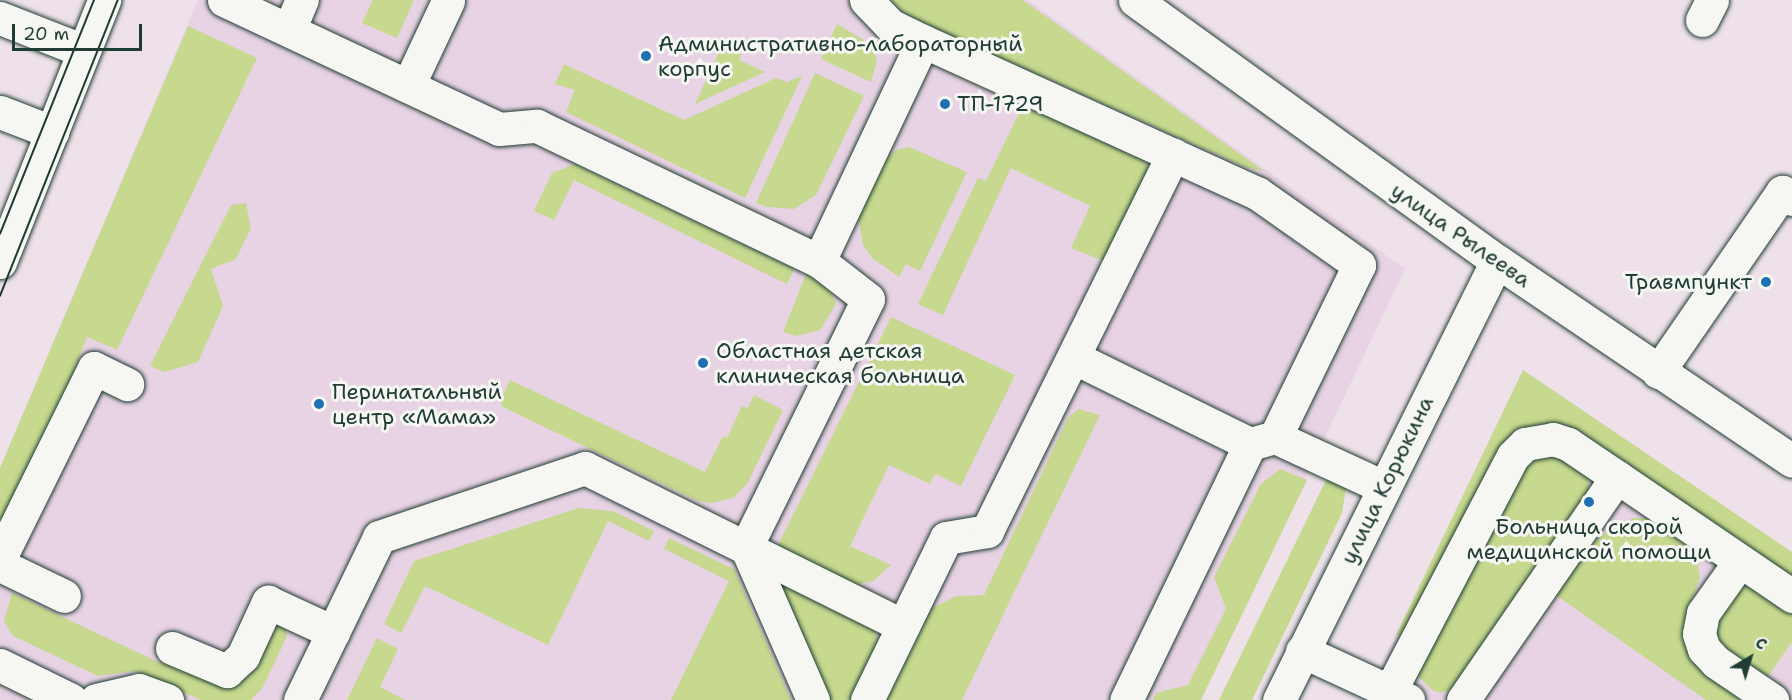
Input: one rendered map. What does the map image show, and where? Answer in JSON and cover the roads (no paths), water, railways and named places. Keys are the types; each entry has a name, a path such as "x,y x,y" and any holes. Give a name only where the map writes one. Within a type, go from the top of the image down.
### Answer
{"street":[{"path":"0,261 104,0"},
{"path":"224,0 499,129 537,126 819,261 868,299 746,547 813,700"},
{"path":"289,30 302,0"},
{"path":"867,0 890,25 922,41 1257,193 1359,265 1126,700"},
{"name":"улица Рылеева","path":"1135,0 1169,10 1497,261 1792,461"},
{"path":"408,86 448,2"},
{"path":"0,18 84,51"},
{"path":"819,261 922,41"},
{"path":"0,112 52,132"},
{"path":"867,700 946,538 987,531 1076,358 1173,154"},
{"path":"1658,372 1782,192 1792,199"},
{"name":"улица Корюкина","path":"1279,700 1497,261"},
{"path":"1076,358 1263,441 1383,487"},
{"path":"0,558 94,368 127,384"},
{"path":"1302,651 1399,696 1513,456 1525,444 1553,439 1568,444 1792,596"},
{"path":"300,700 379,537 585,468 903,626"},
{"path":"1463,700 1617,477"},
{"path":"1740,561 1703,613 1699,634 1704,649 1716,662 1772,700"},
{"path":"0,565 64,596"},
{"path":"172,648 227,671 243,656 268,602 333,632"},
{"path":"0,665 71,700"},
{"path":"96,700 139,690 167,700"}],"tram line":[{"path":"0,234 94,0"},
{"path":"0,296 118,0"}],"place":[{"name":"Административно-лабораторный корпус","path":"646,56"},
{"name":"ТП-1729","path":"945,104"},
{"name":"Травмпункт","path":"1766,282"},
{"name":"Областная детская клиническая больница","path":"703,363"},
{"name":"Перинатальный центр «Мама»","path":"319,404"},
{"name":"Больница скорой медицинской помощи","path":"1589,502"}]}
